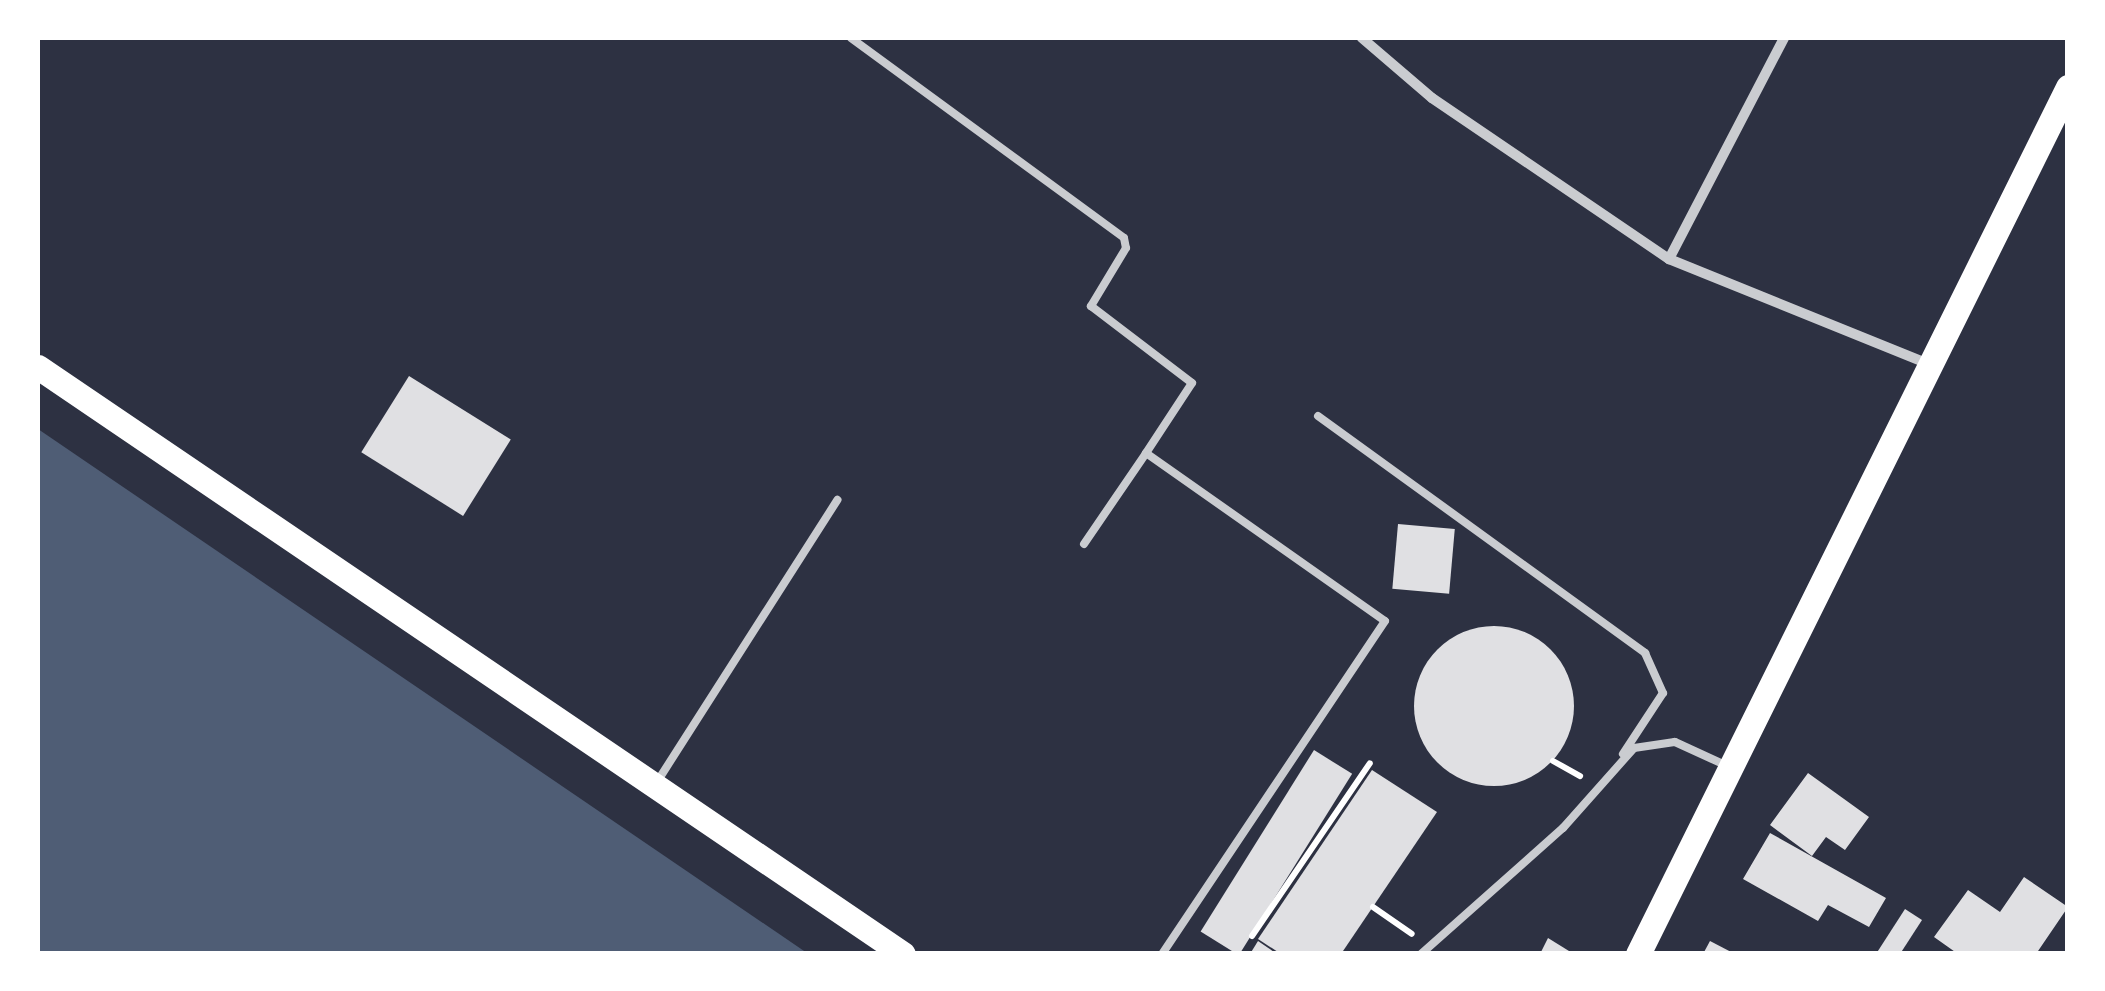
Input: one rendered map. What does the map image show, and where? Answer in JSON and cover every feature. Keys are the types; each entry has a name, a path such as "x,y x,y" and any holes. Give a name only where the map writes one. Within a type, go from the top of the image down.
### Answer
{"highway":[{"path":"1638,954 2068,88"},
{"path":"38,367 903,954"}],"street":[{"path":"1362,38 1432,98 1668,259 1932,365"},
{"path":"1668,259 1784,38"}],"lane":[{"path":"851,38 1126,240 1091,306 1192,381 1084,544"},
{"path":"1318,416 1645,653 1663,693 1598,787 1510,879 1421,954"},
{"path":"1146,453 1386,624 1162,954"},
{"path":"655,786 837,500"},
{"path":"1623,754 1647,743 1676,742 1730,767"}],"path":[{"path":"1553,760 1598,787"},
{"path":"1252,936 1370,763"},
{"path":"1373,907 1430,946"}],"water":[{"path":"38,429 807,953 38,953"}],"building":[{"path":"409,376 511,440 463,516 361,452"},
{"path":"1398,524 1455,529 1449,594 1392,589"},
{"path":"1494,626 1525,632 1551,649 1568,675 1574,706 1568,737 1551,763 1525,780 1494,786 1463,780 1437,763 1420,737 1414,706 1420,675 1437,649 1463,632"},
{"path":"1314,750 1352,774 1240,954 1201,931"},
{"path":"1372,770 1437,812 1341,954 1281,954 1258,939"},
{"path":"1808,773 1869,817 1845,850 1826,837 1812,856 1770,825"},
{"path":"1770,833 1886,898 1869,927 1828,905 1818,921 1743,879"},
{"path":"2024,877 2068,907 2036,954 1958,954 1934,937 1968,890 2000,912"},
{"path":"1905,909 1922,920 1900,954 1876,954"},
{"path":"1548,938 1569,951 1567,954 1540,954"},
{"path":"1258,941 1277,954 1250,954"},
{"path":"1710,941 1735,954 1703,954"}]}
